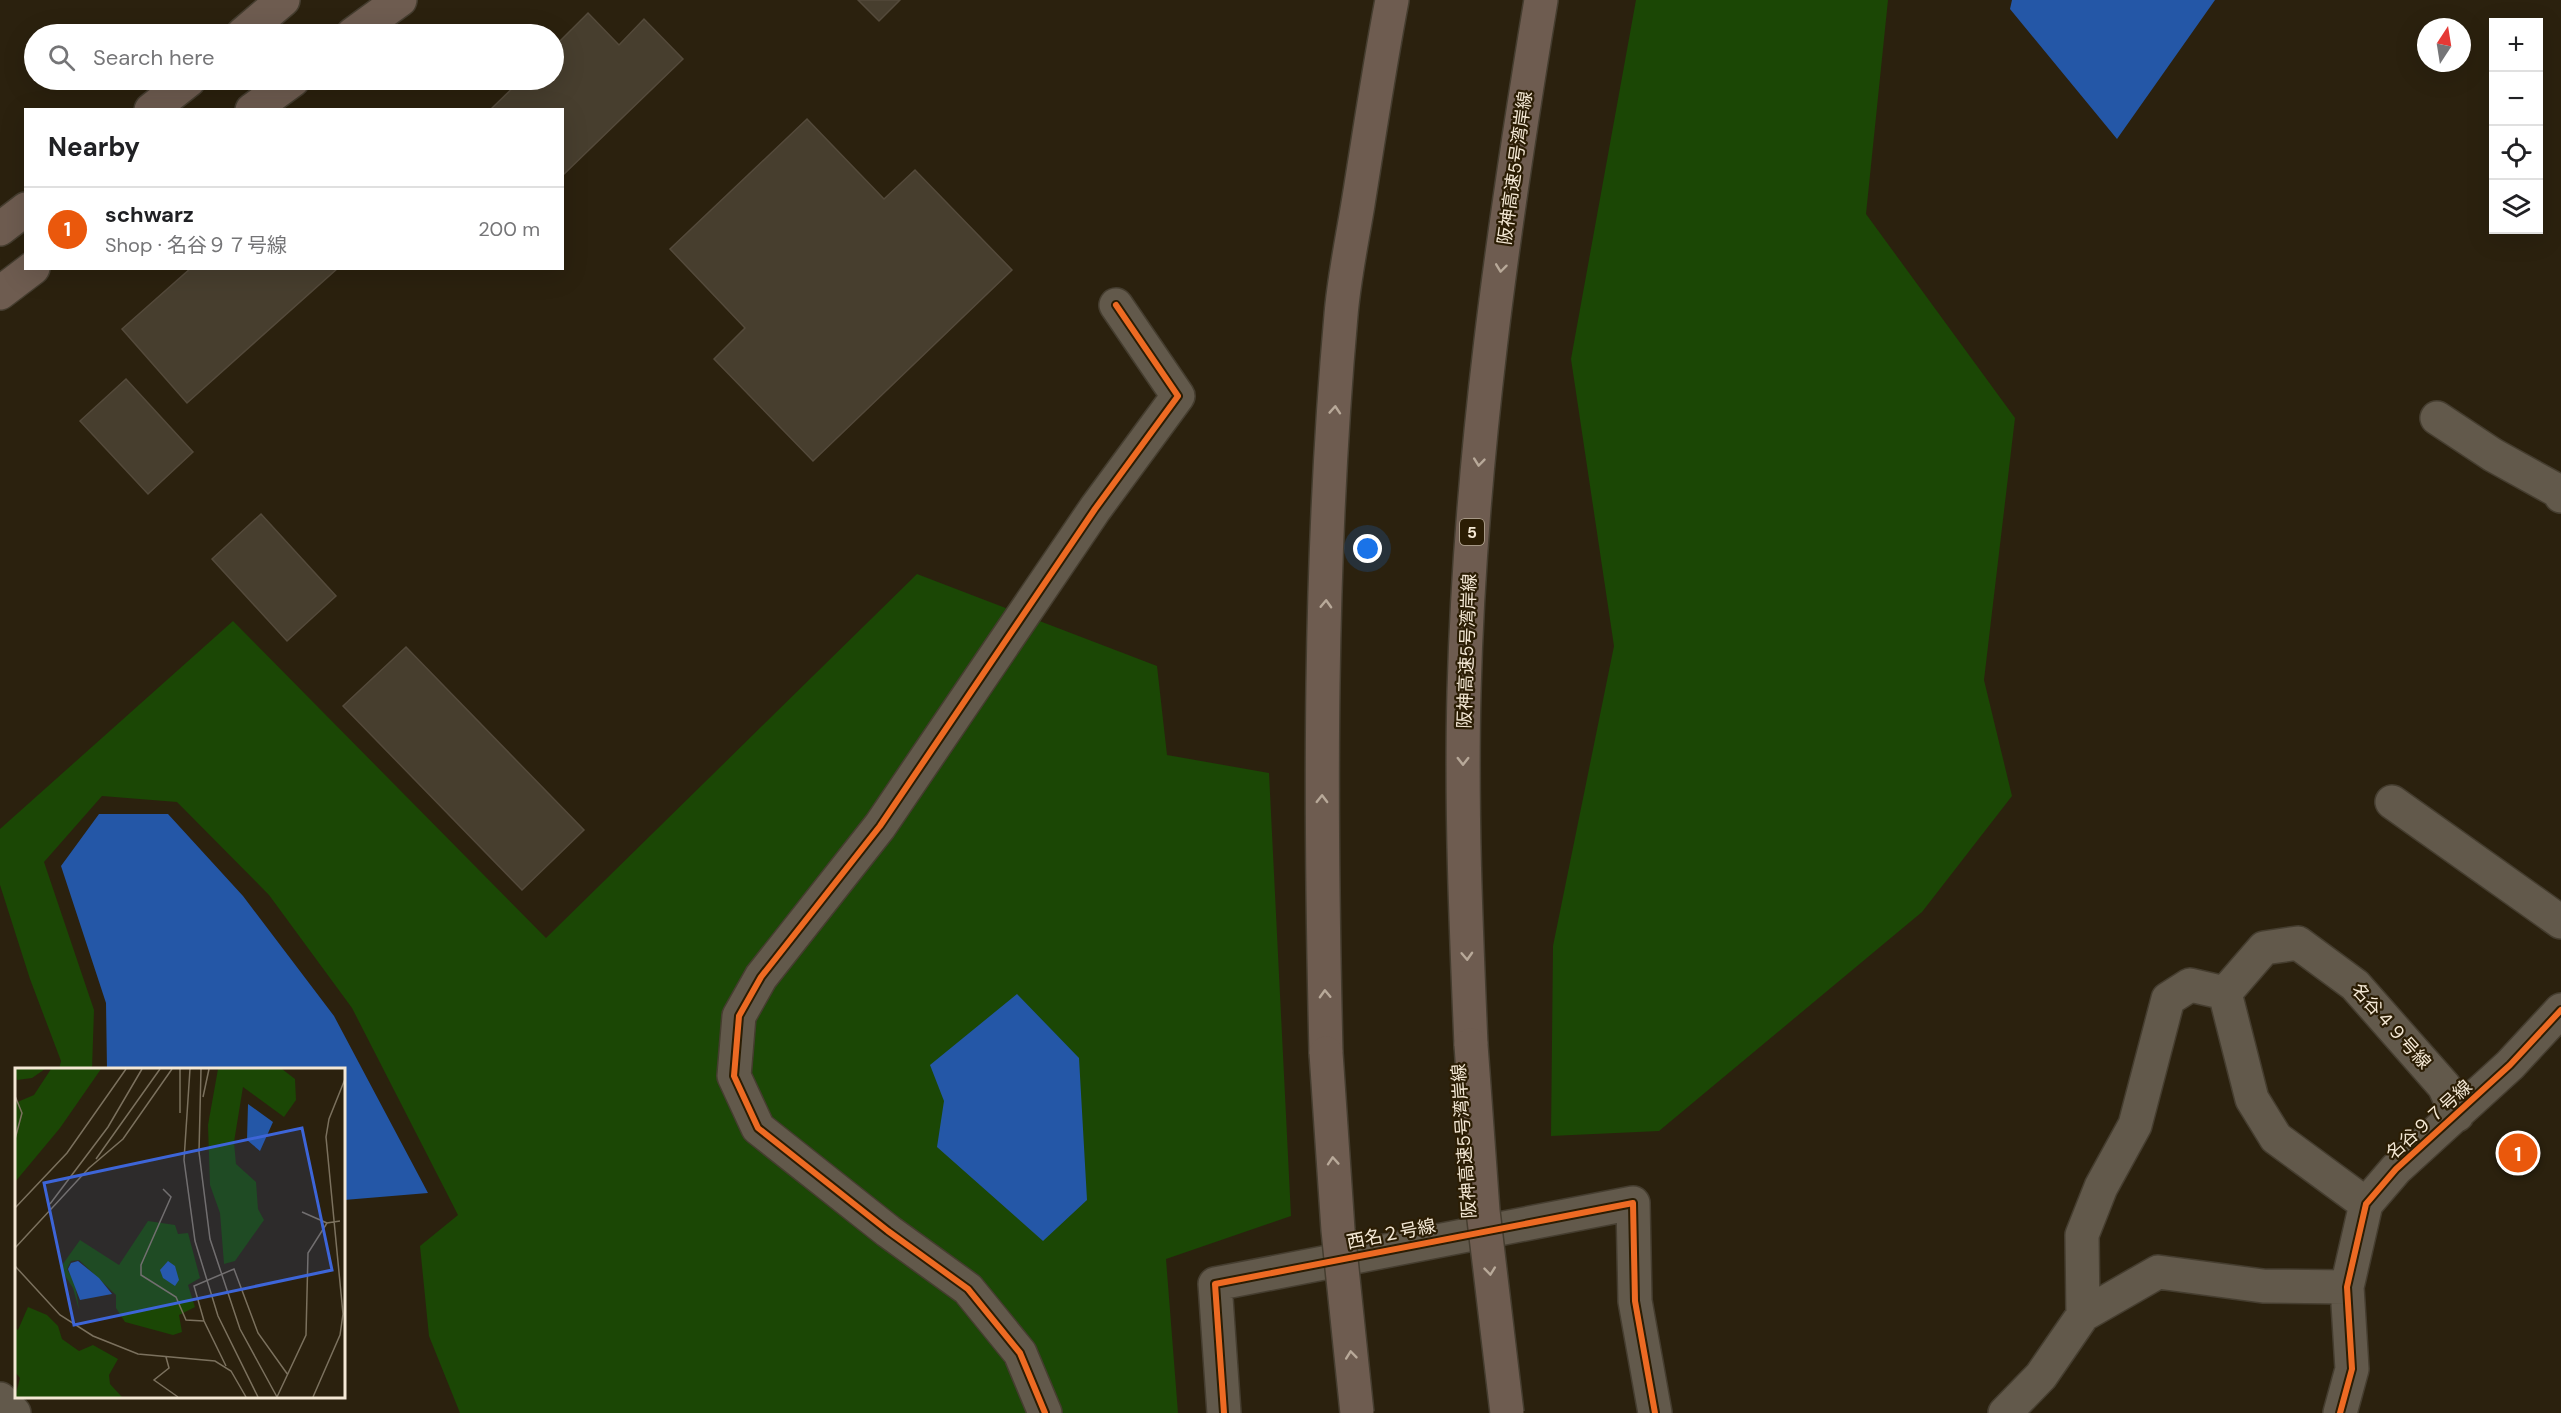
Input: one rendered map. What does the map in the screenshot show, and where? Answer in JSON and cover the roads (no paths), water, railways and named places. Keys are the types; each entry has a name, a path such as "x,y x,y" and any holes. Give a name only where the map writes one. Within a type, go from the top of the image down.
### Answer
{"highway":[{"path":"255,24 283,0"},
{"path":"367,24 400,0"},
{"path":"1357,1413 1338,1230 1326,1053 1321,858 1323,667 1330,482 1356,109 1369,0"},
{"path":"1341,312 1379,68 1392,0"},
{"name":"阪神高速5号湾岸線","path":"1507,1413 1483,1211 1471,1045 1463,855 1464,692 1473,523 1508,209 1540,8"},
{"path":"154,108 176,90"},
{"path":"255,108 279,90"},
{"path":"0,229 24,211"},
{"path":"0,293 30,270"}],"street":[{"path":"1045,1413 1020,1353 968,1289 888,1231 758,1128 734,1076 739,1016 761,977 880,826 1095,509 1178,396 1116,305"},
{"path":"2437,418 2493,455 2558,491 2561,496"},
{"path":"2392,802 2561,922"},
{"name":"名谷４９号線","path":"2225,993 2264,948 2298,943 2355,985 2444,1086 2457,1114"},
{"path":"2083,1315 2082,1235 2101,1187 2135,1125 2168,999 2190,985 2225,993 2253,1099 2276,1138 2366,1204"},
{"name":"名谷９７号線","path":"2340,1413 2352,1369 2348,1287 2366,1204 2396,1169 2510,1065 2561,1010"},
{"name":"西名２号線","path":"1224,1413 1215,1284 1633,1203 1635,1301 1655,1413"},
{"path":"2005,1413 2041,1376 2083,1315 2158,1272 2263,1286 2348,1287"},
{"path":"0,1399 14,1413"}],"water":[{"path":"2012,0 2215,0 2117,139 2010,9"},
{"path":"99,814 168,814 243,896 334,1016 428,1193 345,1200 345,1068 107,1068 106,1003 61,866"},
{"path":"1017,994 1079,1058 1087,1200 1043,1241 937,1147 944,1101 930,1065"}],"place":[{"name":"schwarz","path":"2518,1153"}]}
